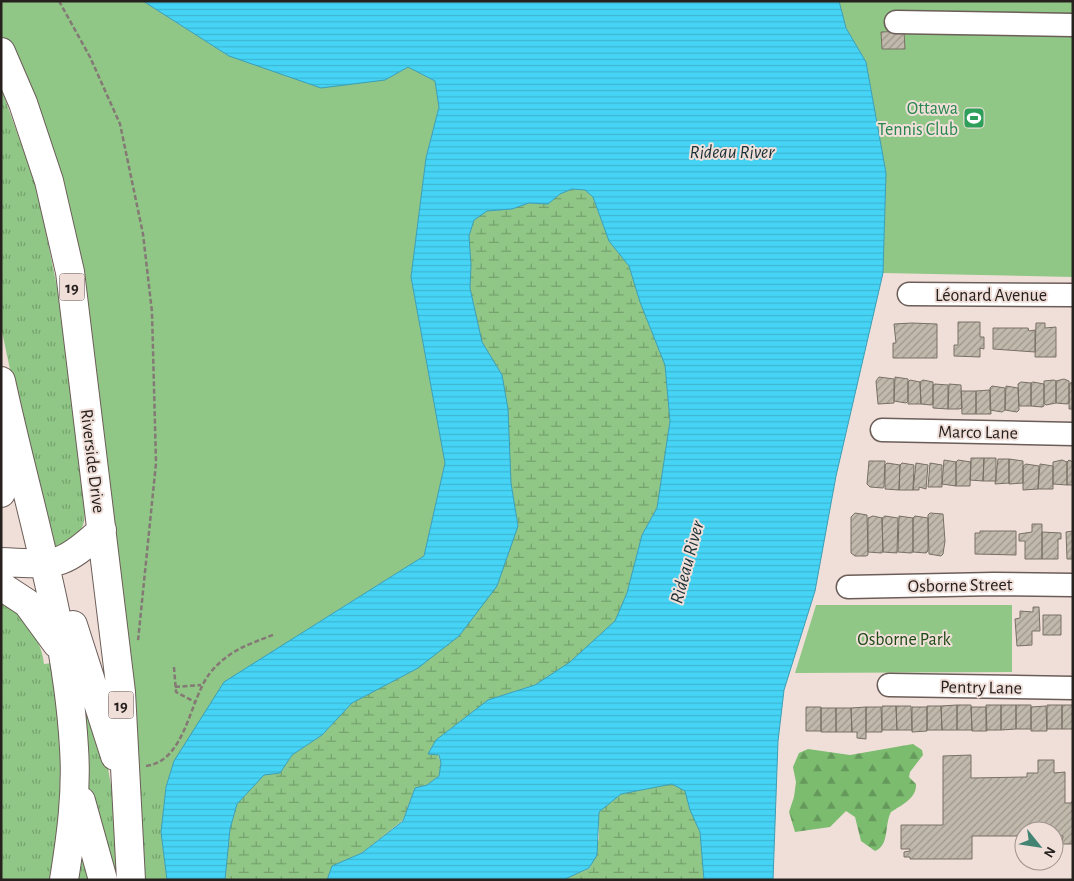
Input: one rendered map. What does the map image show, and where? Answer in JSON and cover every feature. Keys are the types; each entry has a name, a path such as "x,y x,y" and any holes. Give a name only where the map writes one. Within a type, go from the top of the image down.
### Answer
{"main road":[{"name":"Riverside Drive","path":"1,52 22,103 50,181 70,272 121,692 131,880"},
{"path":"1,381 44,564 62,652 72,717 75,780 72,832 64,880"},
{"path":"1,493 6,462 8,413"},
{"path":"1,562 44,564 66,560 102,530"},
{"path":"44,564 59,574 63,582 76,636 125,788"},
{"path":"1,586 27,603 62,652"},
{"path":"75,780 103,880"}],"street":[{"path":"896,22 1073,25"},
{"name":"Léonard Avenue","path":"909,294 1073,295"},
{"name":"Marco Lane","path":"882,430 1073,434"},
{"name":"Osborne Street","path":"848,587 994,584 1073,585"},
{"name":"Pentry Lane","path":"889,685 1073,688"}],"path":[{"path":"59,1 90,57 120,124 143,234 152,312 156,447 153,501 144,576"},
{"path":"142,766 155,764 169,756 195,702 201,685 232,651 275,634"},
{"path":"174,667 177,694 195,702"},
{"path":"175,687 201,685"}],"green space":[{"path":"1,1 143,1 229,56 385,80 408,67 435,81 439,107 426,158 411,277 445,463 424,556 313,626 174,761 166,787 136,787 70,272 1,52"},
{"name":"Ottawa Tennis Club","path":"839,1 1073,1 1073,277 883,273 886,173 866,62 846,28"},
{"path":"1,88 37,188 59,297 85,510 83,525 78,535 58,553 45,535 1,327"},
{"path":"572,189 585,190 593,197 609,241 629,266 640,302 665,365 670,421 657,508 642,535 627,593 616,621 570,662 535,685 488,700 436,740 428,754 438,755 441,763 439,776 427,785 415,788 403,820 362,853 332,866 327,880 225,880 230,829 237,804 264,774 280,773 292,755 322,735 352,703 418,668 518,526 511,483 502,375 482,342 470,288 469,236 474,220 487,211 512,209 529,203 548,204 560,194"},
{"path":"1,594 33,634 42,653 44,664 52,663 53,666 64,784 53,880 1,880"},
{"name":"Osborne Park","path":"816,605 1012,605 1012,672 795,673"},
{"path":"76,676 107,763 113,797 120,880 72,880"},
{"path":"913,744 922,750 923,755 910,772 909,777 916,784 916,789 908,801 891,812 885,839 880,848 875,851 861,841 855,817 846,811 830,827 795,832 789,812 796,782 793,767 799,753 808,749 850,755"},
{"path":"672,784 685,791 690,810 700,832 704,880 563,880 590,868 599,838 599,812 621,794"},
{"path":"136,787 166,787 161,832 167,880 140,880"}],"water":[{"name":"Rideau River","path":"143,1 839,1 846,28 866,62 886,173 883,273 836,476 815,591 784,690 778,741 773,880 704,880 700,832 690,810 685,791 672,784 621,794 599,812 597,855 589,868 563,880 327,880 332,866 362,853 403,821 415,788 427,785 439,776 441,763 439,755 428,754 436,740 488,700 535,685 570,662 615,621 627,593 642,535 657,508 670,421 665,365 640,302 629,266 609,241 593,197 585,190 572,189 560,194 548,204 529,203 512,209 487,211 474,220 469,236 470,288 482,342 502,375 508,409 511,483 518,526 497,586 459,636 418,668 352,703 322,735 292,755 280,773 264,775 237,804 230,829 225,880 167,880 161,832 166,787 174,761 224,682 424,556 445,463 411,277 426,158 439,107 435,81 408,67 385,80 321,88 229,56"}],"building":[{"path":"904,31 905,49 882,49 881,32"},
{"path":"958,322 980,322 980,337 984,337 984,349 980,348 980,357 954,356 954,345 958,345"},
{"path":"1036,323 1045,323 1045,328 1056,327 1056,357 1035,357"},
{"path":"894,324 937,324 937,358 893,358 893,343 896,343"},
{"path":"993,328 1028,328 1029,331 1035,330 1035,352 993,349"},
{"path":"879,377 894,379 894,403 878,404 876,381"},
{"path":"895,377 908,379 908,401 906,403 894,401"},
{"path":"1064,379 1069,381 1069,403 1056,403 1056,381"},
{"path":"910,380 920,382 921,404 908,404 908,382"},
{"path":"923,380 933,382 933,404 931,405 921,404 920,382"},
{"path":"1044,381 1056,381 1056,403 1046,405 1044,403"},
{"path":"1021,382 1031,383 1031,406 1019,406 1018,384"},
{"path":"1072,382 1073,409 1069,409 1069,384"},
{"path":"1031,383 1044,384 1044,406 1042,407 1031,406"},
{"path":"949,384 961,385 962,408 948,409"},
{"path":"933,385 948,385 948,409 933,408"},
{"path":"992,386 1005,388 1005,410 1002,412 990,410 990,388"},
{"path":"1006,386 1018,388 1019,410 1017,412 1005,410"},
{"path":"990,390 991,414 976,414 976,391"},
{"path":"961,391 976,391 976,414 962,414"},
{"path":"971,458 984,458 983,481 970,480"},
{"path":"984,458 996,458 996,481 983,481"},
{"path":"998,459 1009,459 1009,483 995,484"},
{"path":"1009,459 1023,461 1023,483 1009,484"},
{"path":"944,460 956,462 956,486 942,484"},
{"path":"958,460 971,462 970,486 956,486 956,462"},
{"path":"1062,460 1067,462 1067,485 1053,484 1053,462"},
{"path":"1069,460 1073,462 1073,485 1067,485 1067,462"},
{"path":"869,461 885,461 883,488 870,487 867,484"},
{"path":"887,463 900,465 899,490 885,489 885,465"},
{"path":"902,463 914,465 913,490 899,490 900,465"},
{"path":"916,463 928,465 926,489 919,487 919,490 913,490"},
{"path":"930,463 942,465 942,487 928,487"},
{"path":"1026,464 1039,466 1038,489 1023,490 1023,466"},
{"path":"1040,464 1053,466 1053,489 1038,489"},
{"path":"855,513 867,515 868,555 866,556 855,556 851,553 851,517"},
{"path":"930,513 943,514 945,541 941,556 929,554 928,515"},
{"path":"873,516 882,518 883,552 881,553 868,552 868,518"},
{"path":"885,516 898,518 897,553 883,552 882,518"},
{"path":"899,516 913,518 913,552 911,553 898,552"},
{"path":"915,516 928,518 928,551 926,553 913,552 913,518"},
{"path":"1032,524 1042,524 1042,559 1025,559 1025,541 1019,541 1019,534 1032,532"},
{"path":"980,531 1016,531 1016,555 975,554 975,533 980,533"},
{"path":"1073,531 1073,559 1067,559 1066,532"},
{"path":"1042,532 1061,533 1061,539 1058,539 1058,559 1042,559"},
{"path":"1033,607 1039,607 1040,631 1032,631 1032,645 1017,646 1015,619 1020,618 1020,611 1033,612"},
{"path":"1043,615 1061,615 1061,635 1043,635"},
{"path":"957,705 957,730 942,730 941,706"},
{"path":"957,705 971,705 972,730 957,730"},
{"path":"986,705 1001,705 1001,730 986,730"},
{"path":"1001,705 1016,705 1016,729 1001,730"},
{"path":"1016,705 1031,705 1031,729 1016,729"},
{"path":"1047,705 1062,705 1062,729 1047,729"},
{"path":"1062,705 1073,705 1073,729 1062,729"},
{"path":"882,706 896,706 897,730 882,730"},
{"path":"896,706 911,706 912,730 897,730"},
{"path":"927,706 941,706 942,730 927,730"},
{"path":"1046,706 1047,731 1031,731 1031,707"},
{"path":"806,707 821,707 821,731 806,731"},
{"path":"866,707 866,739 857,738 857,732 852,732 851,708"},
{"path":"866,707 881,707 882,732 866,732"},
{"path":"912,707 927,707 927,731 912,732"},
{"path":"971,707 986,707 987,731 972,731"},
{"path":"821,708 836,708 836,732 821,732"},
{"path":"836,708 851,708 852,732 836,732"},
{"path":"971,755 971,778 1027,777 1027,773 1038,773 1038,760 1054,760 1054,773 1065,772 1065,803 1071,803 1073,800 1073,844 1064,844 1064,821 1014,821 1014,836 972,836 972,859 910,859 910,857 904,857 904,852 910,851 910,849 901,849 901,825 943,825 943,756"}],"place":[{"name":"Ottawa Tennis Club","path":"974,118"}]}
